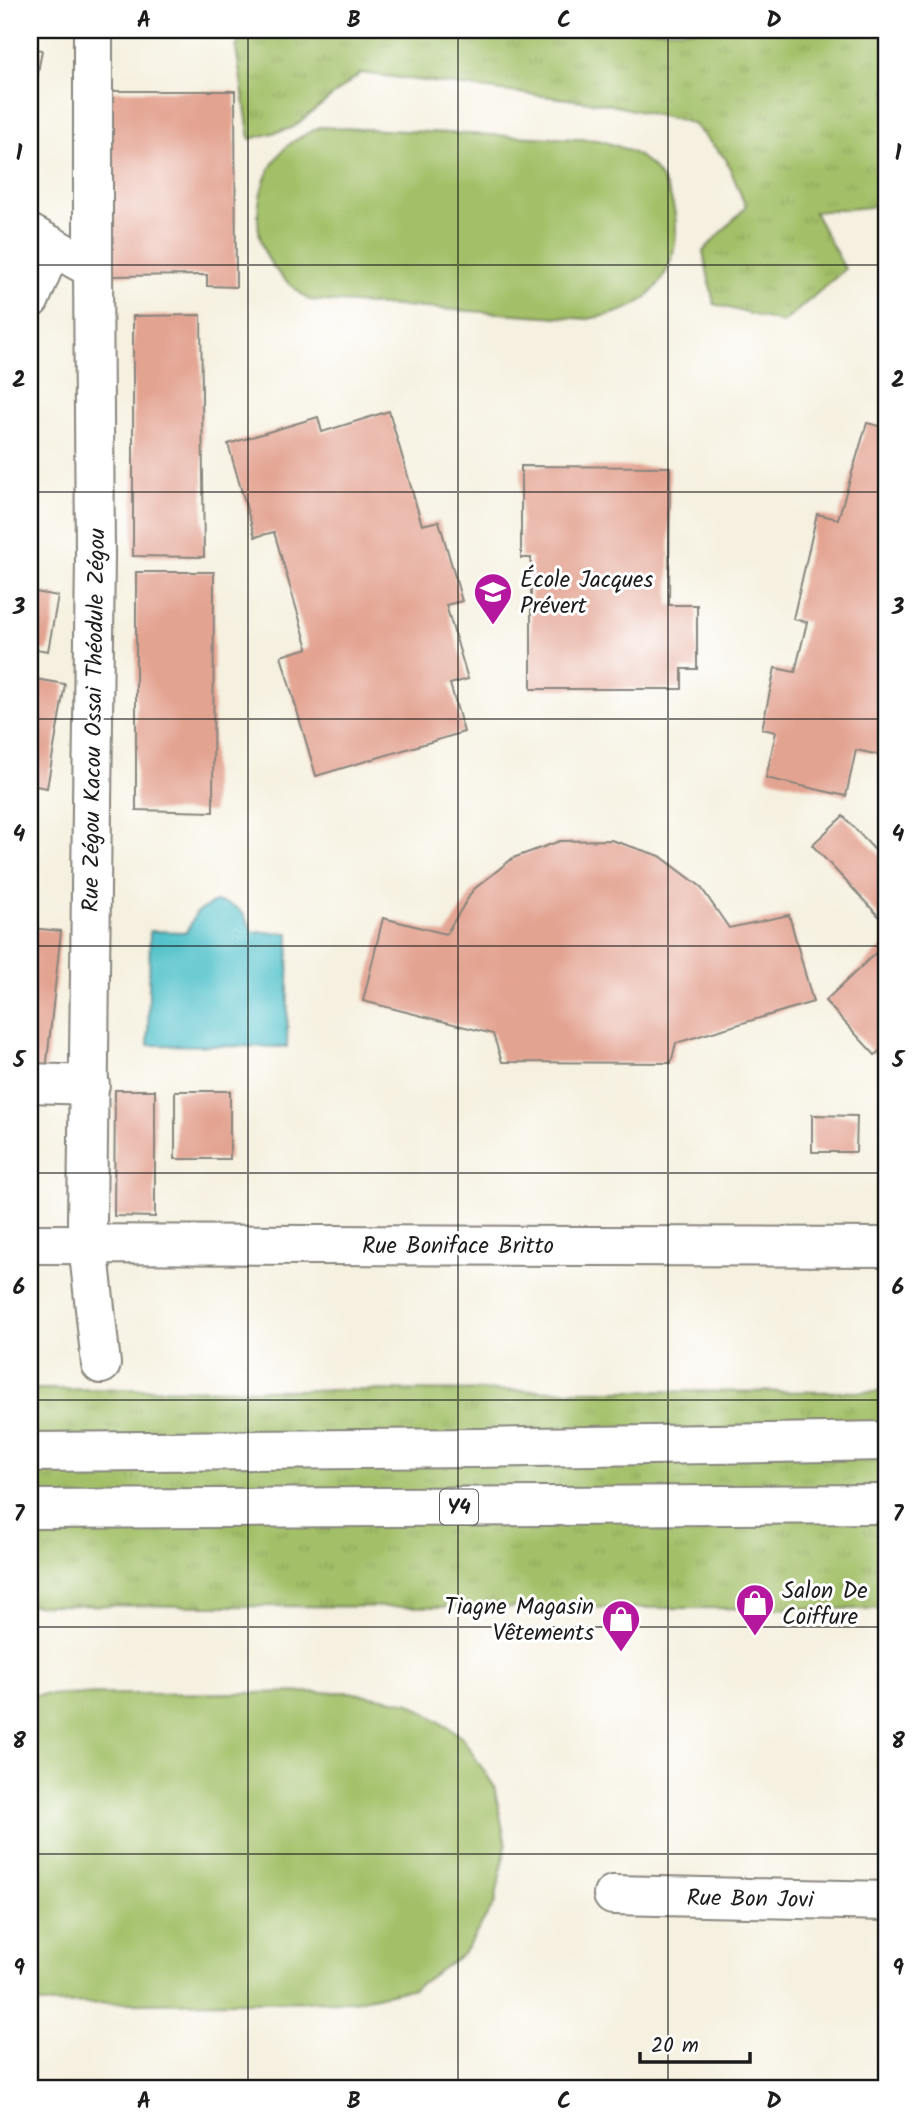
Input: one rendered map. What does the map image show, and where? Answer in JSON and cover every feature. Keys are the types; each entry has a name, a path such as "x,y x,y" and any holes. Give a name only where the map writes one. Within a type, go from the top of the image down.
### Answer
{"main road":[{"name":"Rue Zégou Kacou Ossai Théodule Zégou","path":"93,30 95,555 88,1244 100,1364"},
{"path":"30,299 41,240 93,269"},
{"path":"30,1083 89,1085"},
{"name":"Rue Boniface Britto","path":"30,1244 887,1247"},
{"path":"30,1452 887,1441"},
{"name":"Y4","path":"30,1509 887,1504"},
{"name":"Rue Bon Jovi","path":"612,1895 887,1901"}],"green space":[{"path":"244,30 887,30 887,182 880,206 814,212 845,269 783,323 714,304 703,251 746,207 726,159 692,123 607,104 361,73 292,128 250,139 236,48"},
{"path":"320,127 598,140 626,150 651,166 663,181 671,198 676,234 667,271 657,287 637,304 588,319 309,300 284,279 265,253 258,224 258,209 265,179 280,153 291,143"},
{"path":"30,1389 887,1392 887,1609 30,1605"},
{"path":"349,1692 410,1703 461,1736 494,1786 506,1844 495,1903 463,1954 414,1988 353,2001 30,2004 30,1695"}],"water":[{"path":"215,902 229,904 239,910 247,919 252,932 289,933 287,1047 148,1045 150,931 187,932 196,913"}],"building":[{"path":"30,48 42,50 31,112 30,112"},
{"path":"109,91 235,91 236,287 207,286 207,275 109,276"},
{"path":"201,315 204,557 133,556 133,316"},
{"path":"389,411 422,525 439,521 462,601 446,605 468,679 450,684 464,732 316,776 281,656 308,648 274,532 255,537 228,444 318,417 322,432"},
{"path":"867,423 887,428 887,741 884,756 856,750 846,796 766,778 776,732 762,729 775,668 795,672 807,622 793,619 817,514 838,519"},
{"path":"521,466 670,467 669,605 697,605 697,669 682,669 682,689 531,689 531,558 521,558"},
{"path":"136,572 214,572 213,812 136,810"},
{"path":"30,591 58,596 48,651 30,648"},
{"path":"30,678 65,684 47,788 30,785"},
{"path":"843,816 887,863 887,925 812,845"},
{"path":"611,840 660,856 700,886 729,928 789,915 813,1002 676,1043 671,1063 502,1062 493,1034 363,1001 383,918 446,934 473,890 513,858 560,841"},
{"path":"30,928 61,931 46,1071 30,1069"},
{"path":"887,942 887,1044 875,1055 825,1001"},
{"path":"115,1090 155,1090 155,1217 114,1216"},
{"path":"175,1091 230,1091 230,1159 175,1159"},
{"path":"812,1115 857,1116 856,1152 812,1152"}],"place":[{"name":"École Jacques Prévert","path":"493,626"},
{"name":"Salon De Coiffure","path":"755,1637"},
{"name":"Tiagne Magasin Vêtements","path":"621,1653"}]}
